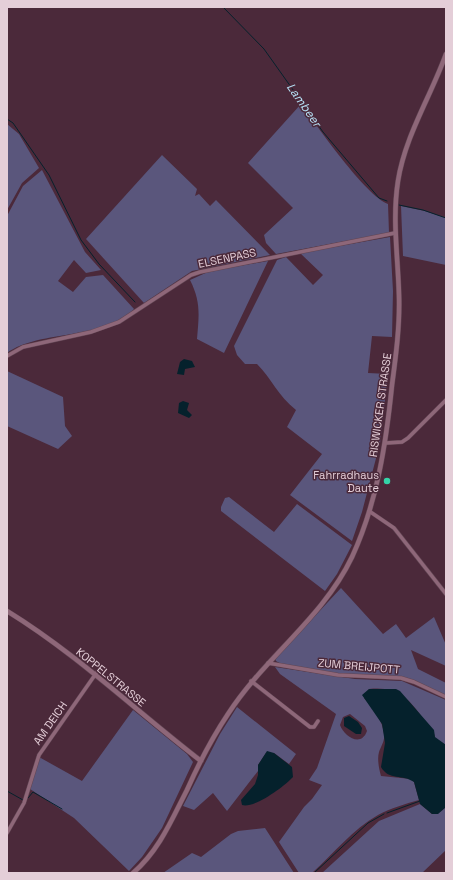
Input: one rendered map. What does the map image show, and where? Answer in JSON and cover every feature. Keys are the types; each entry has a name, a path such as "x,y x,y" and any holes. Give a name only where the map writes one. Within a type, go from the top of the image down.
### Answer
{"street":[{"name":"RISWICKER STRASSE","path":"133,873 144,863 168,828 217,730 251,681 320,607 337,586 352,557 369,511 386,443 398,340 399,296 395,212 398,181 402,160 409,141 445,61 446,54"},
{"name":"ELSENPASS","path":"7,356 23,347 91,332 119,322 191,275 200,272 395,234"},
{"path":"386,443 402,442 408,438 446,400"},
{"path":"369,511 394,528 446,594"},
{"name":"KOPPELSTRASSE","path":"7,611 45,636 96,674 201,761"},
{"name":"ZUM BREIJPOTT","path":"267,663 338,675 408,680 446,697"},
{"name":"AM DEICH","path":"7,833 24,803 39,755 96,674"},
{"path":"251,681 310,727 314,727 318,721"}],"shaded area":[{"path":"301,104 355,175 367,188 388,204 389,233 276,254 266,243 264,235 293,208 248,163"},
{"path":"7,124 19,134 39,168 22,183 7,210"},
{"path":"162,155 197,189 195,196 199,194 210,206 216,200 270,255 192,271 144,303 86,239"},
{"path":"42,170 85,252 101,270 86,273 74,260 58,281 73,292 86,277 103,275 134,309 123,319 108,326 37,340 21,345 7,353 7,216 23,186"},
{"path":"401,206 425,211 446,218 446,265 403,256"},
{"path":"390,237 393,291 392,337 372,336 368,373 388,374 380,443 362,512 352,541 290,495 322,454 287,427 296,410 284,399 257,364 245,364 237,355 234,346 277,260 286,257 313,285 323,275 300,253"},
{"path":"268,261 224,353 197,339 199,316 198,302 190,280 210,271"},
{"path":"7,371 63,397 65,426 72,436 58,449 7,426"},
{"path":"229,497 274,532 297,504 352,545 337,574 325,591 221,511 225,498"},
{"path":"341,588 383,634 396,624 406,638 434,617 446,645 446,666 411,650 418,669 446,683 446,696 410,679 339,674 281,664 276,661 275,659"},
{"path":"275,667 355,679 402,681 446,700 446,745 435,738 434,732 413,705 401,695 387,689 369,689 364,698 380,720 384,734 378,758 381,776 411,779 414,782 419,800 388,810 360,827 312,873 299,873 279,842 322,785 309,780 317,768 336,714 280,674","holes":["350,714 365,726 367,731 364,736 361,739 357,739 345,733 340,725 343,717"]},
{"path":"237,707 296,754 289,764 274,753 266,753 258,765 258,771 227,811 213,793 194,810 183,806 220,734"},
{"path":"133,710 187,754 193,762 162,828 142,857 129,871 74,818 30,789 39,757 82,781"},
{"path":"420,804 432,814 440,812 446,807 446,850 422,873 322,873 379,821"},
{"path":"265,828 294,873 163,873 192,853 201,857 231,834 238,831"}],"water":[{"path":"184,359 192,361 195,367 185,369 184,375 177,374 180,362"},
{"path":"183,401 189,403 187,410 192,415 189,418 178,413 179,403"},
{"path":"369,689 396,689 400,691 434,730 435,737 446,745 446,807 438,814 432,814 420,804 414,782 405,778 392,776 381,767 385,743 382,724 362,695"},
{"path":"349,716 358,722 362,728 361,734 356,734 344,726 344,718"},
{"path":"267,751 274,753 292,767 293,777 269,796 254,804 242,805 241,800 255,784 258,775 258,765"}],"waterway":[{"name":"Lambeer","path":"223,7 264,49 323,132 379,198 387,201"},
{"path":"7,119 13,123 49,175 81,240 99,264 135,302"},
{"name":"Lambeer","path":"399,205 423,210 446,218"},
{"path":"7,791 23,800"},
{"path":"28,798 33,792 62,809"},
{"path":"387,813 420,801"},
{"path":"314,873 368,823 384,814"}],"place":[{"name":"Fahrradhaus Daute","path":"387,481"}]}
